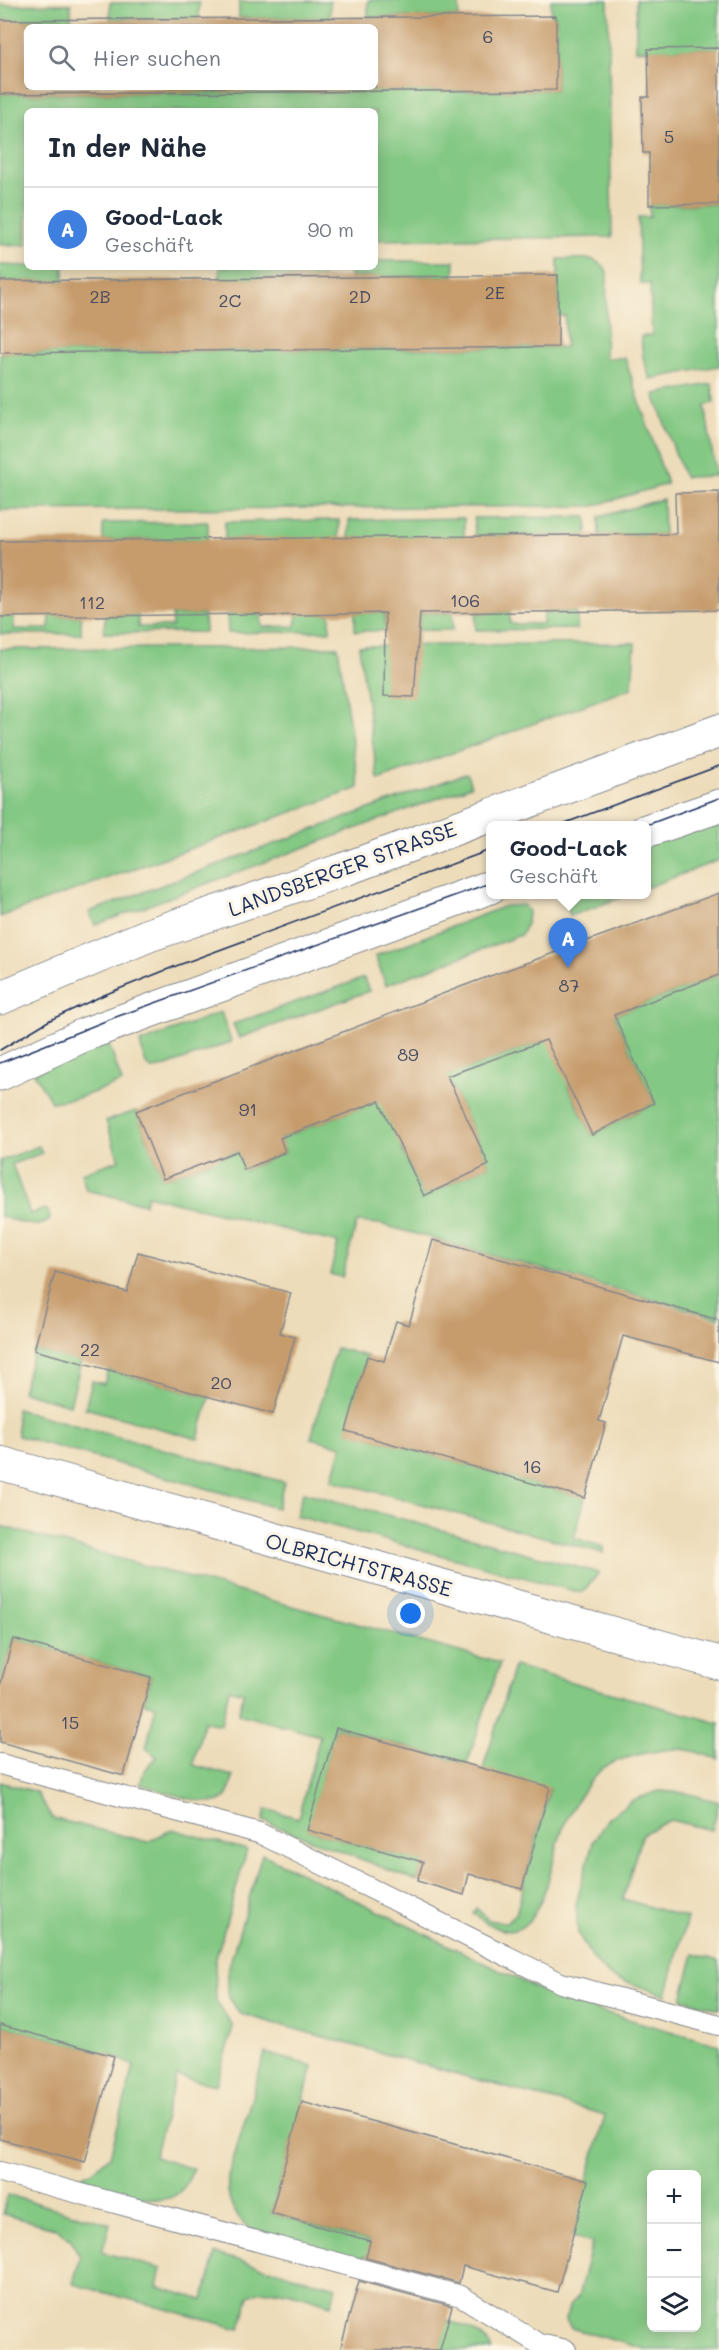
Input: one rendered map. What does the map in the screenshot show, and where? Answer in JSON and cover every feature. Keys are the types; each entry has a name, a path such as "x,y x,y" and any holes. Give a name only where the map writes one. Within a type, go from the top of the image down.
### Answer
{"street":[{"name":"LANDSBERGER STRASSE","path":"0,998 149,935 345,869 719,731"},
{"path":"651,829 719,806"},
{"path":"0,1074 86,1034 486,888"},
{"name":"OLBRICHTSTRASSE","path":"0,1463 719,1663"}],"lane":[{"path":"0,1764 259,1833 561,1983 719,2025"},
{"path":"0,2172 461,2296 538,2347 566,2350"}],"green space":[{"path":"368,0 459,0 459,17 368,17"},
{"path":"551,0 608,0 612,237 378,240 378,108 24,108 24,245 0,245 0,94 556,90 556,16 551,16"},
{"path":"636,0 719,0 719,48 636,50"},
{"path":"330,1 330,18 239,18 239,2"},
{"path":"199,2 199,19 110,19 110,3"},
{"path":"71,4 71,20 0,20 0,5"},
{"path":"719,204 719,366 650,379 643,357 641,336 652,335 650,284 640,284 638,217 650,217 649,205"},
{"path":"558,259 592,259 604,266 607,272 605,358 625,358 667,484 593,506 0,510 0,353 565,347 565,316 558,316"},
{"path":"378,261 455,261 454,276 350,277 349,270 378,270"},
{"path":"0,265 24,266 24,270 64,270 64,281 0,281"},
{"path":"220,270 322,270 322,278 220,279"},
{"path":"712,384 714,403 705,406 716,476 684,477 654,394"},
{"path":"663,499 664,534 599,535 599,517"},
{"path":"587,517 587,535 475,536 474,518"},
{"path":"464,518 464,537 349,538 349,520"},
{"path":"339,520 339,539 225,539 225,522"},
{"path":"208,522 208,539 103,540 103,523"},
{"path":"510,612 510,624 543,624 544,612 577,612 577,629 476,630 476,613"},
{"path":"355,613 385,613 385,625 419,625 421,613 453,613 453,630 355,631"},
{"path":"227,614 261,614 262,627 296,626 297,614 330,614 330,631 228,633"},
{"path":"138,615 138,627 172,627 172,615 204,615 205,632 104,633 105,616"},
{"path":"50,616 81,616 81,634 0,634 0,617 14,617 14,629 49,629"},
{"path":"635,643 632,688 378,780 359,646"},
{"path":"338,647 359,788 0,917 0,649"},
{"path":"467,773 471,786 95,925 89,912"},
{"path":"719,814 719,860 651,886 651,837"},
{"path":"565,899 617,899 570,916"},
{"path":"523,905 528,911 527,923 521,935 386,985 375,956 505,906"},
{"path":"719,975 719,1318 380,1224 357,1222 342,1277 330,1274 338,1243 147,1195 145,1204 86,1190 81,1173 119,1160 106,1121 136,1111 163,1179 237,1151 245,1170 285,1152 280,1138 405,1091 407,1145 401,1148 424,1196 489,1165 447,1076 571,1031 573,1083 568,1086 592,1135 654,1103 614,1015"},
{"path":"364,978 369,991 239,1038 233,1024"},
{"path":"221,1012 231,1042 161,1068 151,1069 146,1064 140,1043"},
{"path":"106,1036 122,1082 78,1098 51,1102 34,1073"},
{"path":"39,1146 42,1153 12,1164 30,1214 46,1209 50,1219 46,1223 33,1225 0,1216 0,1161"},
{"path":"336,1348 367,1356 347,1431 585,1498 574,1538 604,1547 603,1553 332,1480 342,1446 311,1438"},
{"path":"34,1350 81,1362 70,1405 22,1392"},
{"path":"108,1370 210,1397 198,1439 85,1408 92,1381 104,1384"},
{"path":"16,1409 284,1482 277,1508 18,1436"},
{"path":"303,1492 599,1573 582,1593 296,1516"},
{"path":"0,1526 500,1663 467,1764 336,1728 308,1830 423,1862 417,1881 263,1821 266,1809 298,1818 320,1736 238,1714 244,1693 229,1689 221,1725 204,1721 193,1765 233,1776 229,1790 222,1800 206,1802 140,1784 144,1771 157,1757 146,1748 156,1706 144,1703 151,1677 13,1639 0,1686"},
{"path":"514,1666 719,1723 719,1759 689,1750 671,1749 626,1758 601,1770 582,1792 567,1818 541,1901 522,1927 508,1931 489,1925 473,1913 476,1908 489,1920 505,1923 516,1914 550,1788 483,1769"},
{"path":"0,1782 36,1792 52,1818 148,1842 172,1829 247,1850 215,1962 216,2001 233,2027 216,2085 176,2076 154,2157 193,2169 182,2190 175,2196 167,2199 148,2198 76,2179 93,2171 110,2156 134,2066 114,2056 0,2025"},
{"path":"659,1791 686,1793 719,1802 712,1830 670,1820 642,1834 623,1899 687,1918 666,1995 611,1977 592,1958 578,1933 576,1904 593,1842 608,1818 633,1800"},
{"path":"262,1854 558,1999 719,2045 719,2350 648,2350 571,2328 566,2320 569,2306 578,2297 592,2243 572,2237 605,2115 241,2014 228,1998 228,1970"},
{"path":"694,1954 719,1961 719,2009 682,1999"},
{"path":"265,2053 313,2066 271,2213 390,2247 358,2259 249,2228 235,2212 228,2192 228,2177"},
{"path":"8,2195 110,2224 102,2252 161,2269 157,2287 203,2300 216,2254 336,2287 331,2305 279,2291 259,2292 249,2296 240,2329 73,2284 80,2257 71,2240 58,2229 3,2214"},
{"path":"447,2320 479,2334 492,2350 440,2350"}],"building":[{"path":"556,16 556,90 0,94 0,20"},
{"path":"719,48 719,204 649,205 649,153 643,153 642,97 649,97 648,49"},
{"path":"558,275 558,347 0,353 0,281"},
{"path":"719,492 719,610 420,613 414,697 384,696 385,613 0,617 0,541 676,534 675,493"},
{"path":"719,893 719,975 614,1015 654,1103 592,1135 546,1040 447,1076 489,1165 424,1196 379,1101 280,1138 285,1152 244,1170 237,1151 163,1179 136,1111 471,983"},
{"path":"433,1240 719,1320 719,1362 623,1336 599,1421 606,1423 585,1498 346,1431 367,1356 384,1361 396,1321 409,1325"},
{"path":"138,1252 291,1293 280,1333 295,1337 273,1414 34,1350 55,1272 127,1292"},
{"path":"13,1639 151,1677 124,1776 0,1742 0,1686"},
{"path":"336,1728 550,1787 522,1889 469,1874 464,1895 417,1881 423,1862 307,1830"},
{"path":"0,2025 114,2056 85,2162 0,2139"},
{"path":"302,2102 588,2181 557,2292 463,2266 459,2283 366,2258 370,2241 271,2213"},
{"path":"359,2281 452,2306 440,2350 340,2350"}],"tram line":[{"path":"570,821 719,766"},
{"path":"651,823 719,798"},
{"path":"0,1050 50,1020 104,995 176,966 486,851"},
{"path":"0,1063 113,1018 486,884"}],"place":[{"name":"Good-Lack","path":"568,968"}]}
